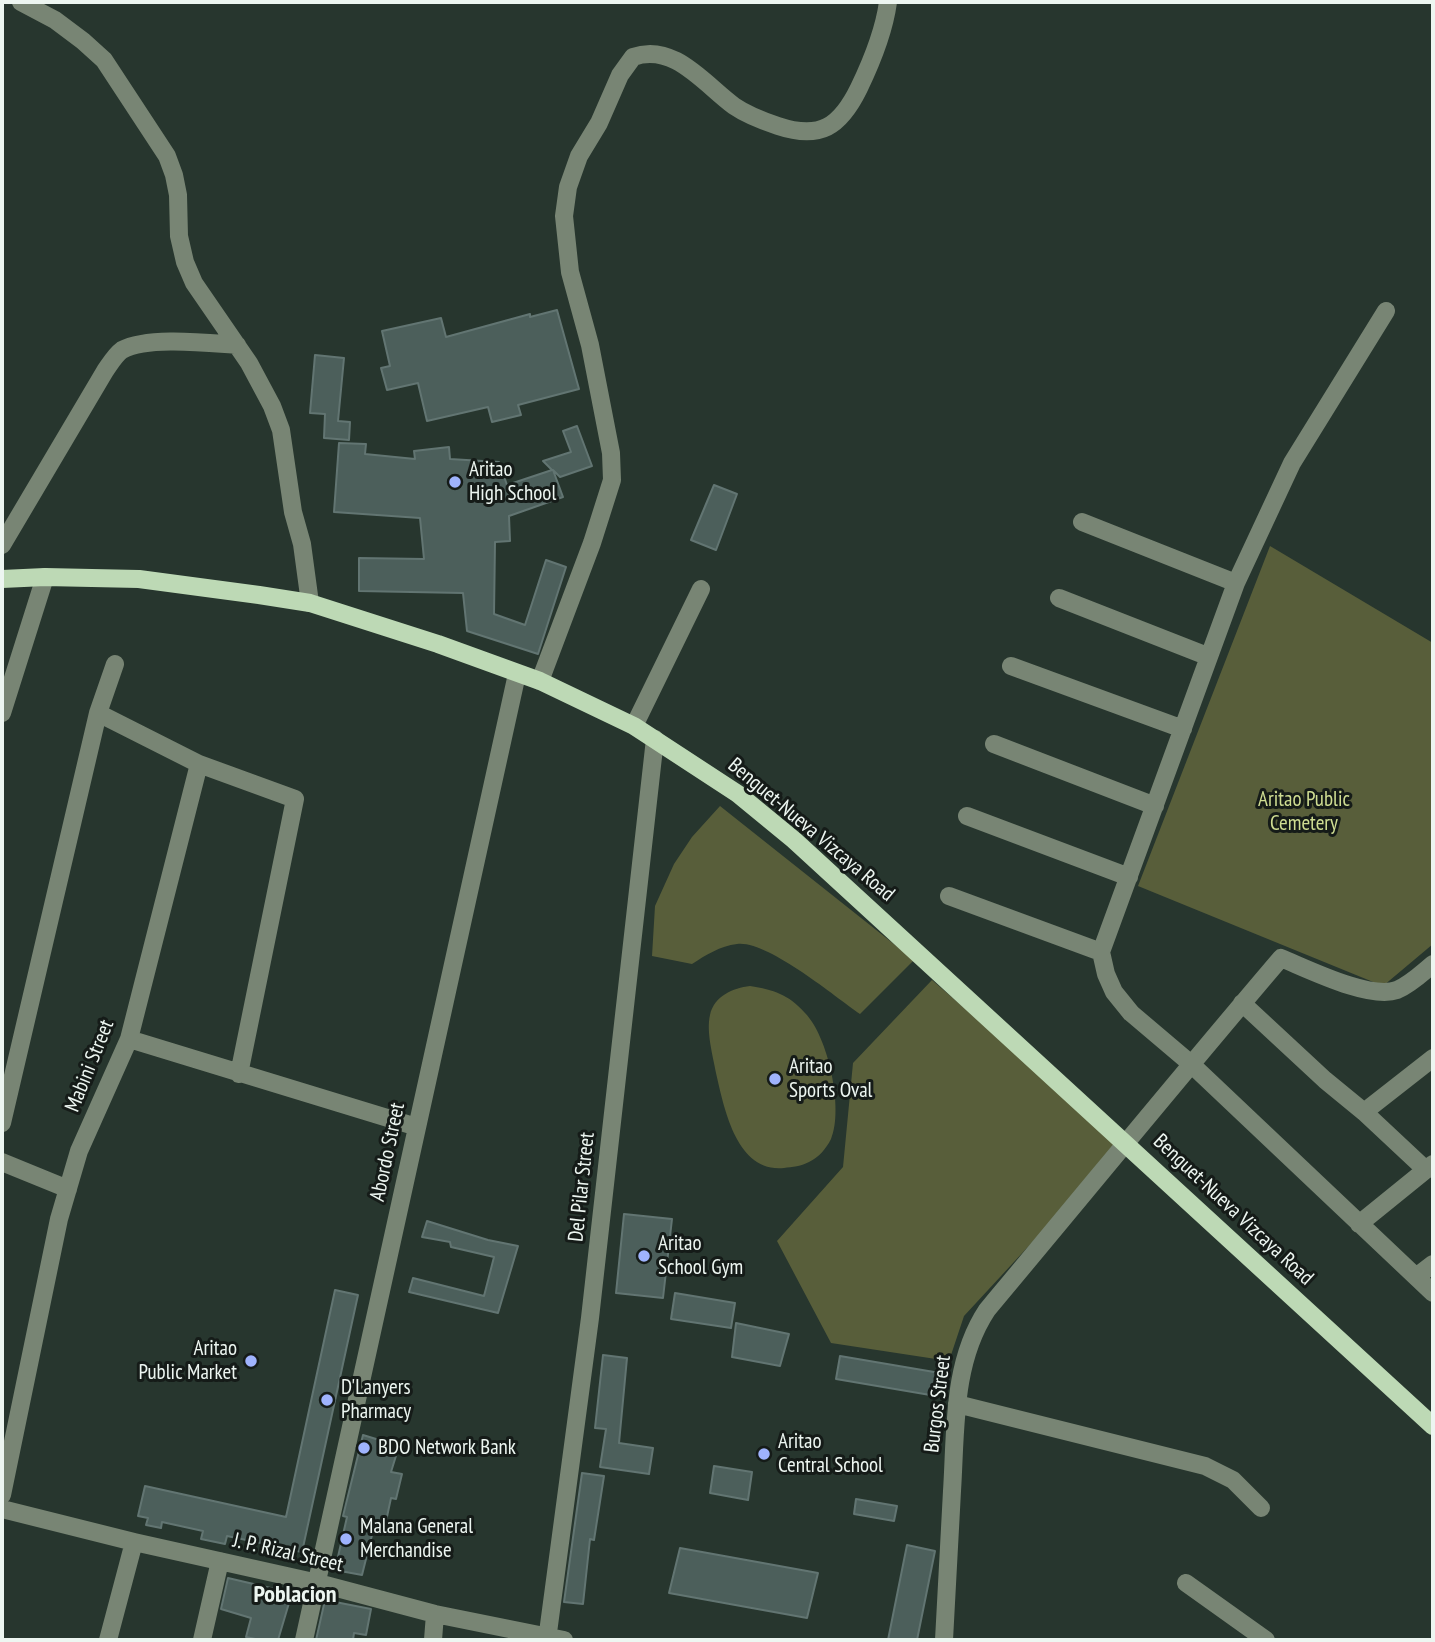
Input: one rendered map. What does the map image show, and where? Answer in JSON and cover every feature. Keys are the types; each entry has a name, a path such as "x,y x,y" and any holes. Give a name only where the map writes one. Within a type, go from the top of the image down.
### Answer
{"main road":[{"name":"Benguet-Nueva Vizcaya Road","path":"5,576 139,579 310,603 438,644 540,681 655,738 738,794 794,840 1433,1426"}],"street":[{"path":"20,2 55,20 104,60 167,156 176,185 178,236 185,262 194,283 237,345 272,406 281,430 293,512 304,554 310,603"},
{"path":"540,681 592,543 612,480 609,442 590,345 570,272 564,216 568,187 579,156 599,123 620,75 633,57 642,53 663,55 678,61 736,107 786,129 813,133 835,122 855,95 873,59 888,2"},
{"path":"1385,311 1292,463 1236,583 1101,952 1114,992 1130,1013 1190,1063 1433,1293"},
{"path":"2,545 105,371 123,350 162,342 237,345"},
{"path":"1082,522 1236,583"},
{"path":"2,713 45,577"},
{"path":"634,726 701,589"},
{"path":"1059,598 1208,656"},
{"path":"2,1123 98,713 115,663"},
{"path":"1011,666 1183,729"},
{"name":"Abordo Street","path":"304,1640 517,674"},
{"path":"98,713 199,764 295,799 239,1074"},
{"name":"Del Pilar Street","path":"553,1639 655,738"},
{"path":"994,744 1156,806"},
{"name":"Mabini Street","path":"2,1496 59,1219 79,1151 129,1039 199,764"},
{"path":"967,816 1129,877"},
{"path":"949,896 1101,952"},
{"name":"Burgos Street","path":"944,1640 957,1405 968,1347 982,1318 1190,1063 1280,958 1374,992 1396,990 1433,964"},
{"path":"1242,1003 1325,1080 1429,1167 1359,1224"},
{"path":"129,1039 417,1127"},
{"path":"1364,1112 1433,1058"},
{"path":"2,1162 68,1189"},
{"path":"1416,1278 1433,1264"},
{"path":"957,1405 1205,1466 1233,1480 1261,1508"},
{"name":"J. P. Rizal Street","path":"2,1509 318,1583 435,1614 553,1639"},
{"path":"108,1640 134,1542"},
{"path":"202,1640 220,1561"},
{"path":"1186,1583 1266,1640"},
{"path":"433,1640 435,1614"}],"green space":[{"name":"Aritao Public Cemetery","path":"1270,546 1433,643 1433,944 1383,986 1138,886"},
{"path":"720,806 914,960 860,1014 782,960 750,945 725,947 692,964 652,956 655,906 674,864 692,837"},
{"path":"932,980 1122,1145 964,1316 949,1361 831,1343 777,1241 843,1167 853,1063"},
{"name":"Aritao Sports Oval","path":"750,986 766,989 793,1001 813,1024 827,1055 835,1092 835,1126 831,1139 822,1152 813,1160 800,1165 768,1167 754,1160 735,1135 723,1103 710,1044 710,1015 712,1008 725,994"}],"building":[{"path":"557,310 579,389 518,405 521,415 492,422 488,407 427,421 418,383 387,390 381,368 390,366 382,331 441,318 446,337 530,314 530,317"},
{"path":"315,355 344,358 338,421 350,422 349,440 324,438 325,414 310,413"},
{"path":"577,426 592,466 560,477 553,470 563,497 509,516 510,541 495,542 494,614 525,625 546,560 566,567 538,654 467,631 463,593 359,591 359,558 424,559 420,518 334,512 339,443 366,444 365,454 415,459 414,451 449,447 450,459 499,462 507,485 552,470 543,461 571,452 563,431"},
{"path":"714,485 737,494 716,550 691,540"},
{"name":"Aritao School Gym","path":"624,1214 672,1219 663,1298 616,1293"},
{"path":"427,1221 488,1240 518,1246 498,1313 409,1292 413,1278 484,1296 494,1257 451,1247 450,1242 422,1237"},
{"path":"335,1290 358,1295 302,1552 291,1550 288,1560 273,1556 275,1546 227,1536 225,1544 201,1539 203,1531 162,1522 161,1528 146,1525 148,1518 138,1516 145,1486 286,1517"},
{"path":"675,1293 735,1303 731,1328 671,1319"},
{"path":"736,1323 789,1334 780,1366 732,1357"},
{"path":"603,1355 627,1358 619,1443 653,1448 649,1474 600,1467 606,1429 595,1428"},
{"path":"840,1356 940,1373 936,1396 836,1379"},
{"path":"363,1435 399,1446 391,1472 402,1474 396,1499 391,1498 385,1526 375,1523 362,1575 335,1570 347,1517 343,1516"},
{"path":"714,1466 752,1472 748,1500 710,1493"},
{"path":"582,1473 604,1476 594,1540 590,1539 583,1604 564,1602"},
{"path":"856,1499 897,1506 894,1521 854,1514"},
{"path":"907,1545 935,1551 917,1640 888,1640"},
{"path":"680,1548 818,1573 807,1618 669,1593"},
{"path":"228,1578 292,1593 278,1640 246,1637 251,1618 221,1609"},
{"path":"325,1600 371,1609 366,1635 354,1633 353,1640 316,1640"}],"place":[{"name":"Aritao High School","path":"455,482"},
{"name":"Aritao Sports Oval","path":"775,1079"},
{"name":"Aritao School Gym","path":"644,1256"},
{"name":"Aritao Public Market","path":"251,1361"},
{"name":"D'Lanyers Pharmacy","path":"327,1400"},
{"name":"BDO Network Bank","path":"364,1448"},
{"name":"Aritao Central School","path":"764,1454"},
{"name":"Malana General Merchandise","path":"346,1539"}],"district":[{"name":"Poblacion","path":"295,1595"}]}
